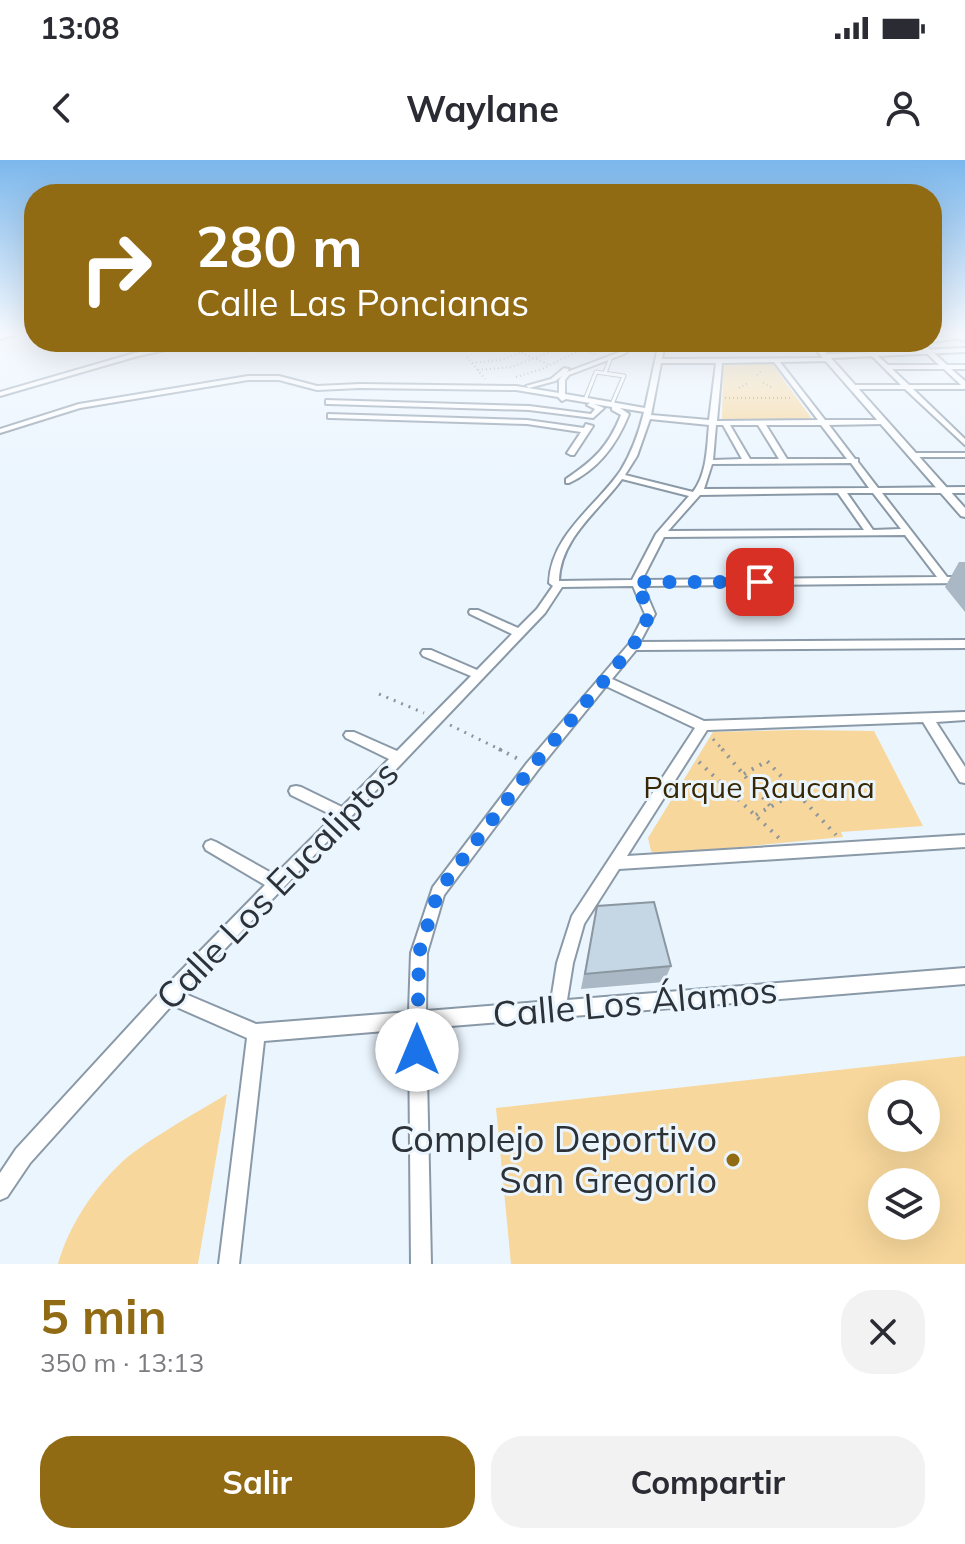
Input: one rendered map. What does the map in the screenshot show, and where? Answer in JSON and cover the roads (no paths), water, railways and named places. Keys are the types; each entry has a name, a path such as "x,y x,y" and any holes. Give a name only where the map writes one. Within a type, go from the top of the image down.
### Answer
{"street":[{"path":"0,394 36,384"},
{"path":"0,431 79,406 207,384"},
{"path":"300,384 317,388 516,388 561,393 649,414 713,423 883,422"},
{"path":"516,388 537,384"},
{"path":"562,384 561,399 600,407 571,453"},
{"path":"654,384 649,414 636,450 621,476 557,556 552,578 554,583 965,580"},
{"path":"636,582 661,534 697,494 709,462 719,384"},
{"path":"794,384 945,581"},
{"path":"849,384 965,514"},
{"path":"905,384 965,443"},
{"path":"852,387 965,386"},
{"path":"329,402 529,408 593,416"},
{"path":"569,481 608,452 625,414 597,402"},
{"path":"331,416 527,422 586,431"},
{"path":"725,423 747,461"},
{"path":"761,423 784,461"},
{"path":"952,430 965,430"},
{"path":"912,455 965,455"},
{"path":"709,462 855,461"},
{"path":"621,476 697,494 965,490"},
{"path":"841,491 870,532"},
{"path":"661,534 908,532"},
{"path":"421,1264 417,1019 419,953 438,892 532,767 633,646 650,614 636,582"},
{"name":"Calle Los Eucaliptos","path":"0,1190 23,1156 169,995 399,758 430,715 479,675 541,611 559,584"},
{"path":"474,612 519,633"},
{"path":"633,646 965,644"},
{"path":"427,653 479,675"},
{"path":"604,680 703,726 965,716"},
{"path":"927,718 965,778"},
{"path":"558,1007 565,963 577,921 703,726"},
{"path":"350,735 399,758"},
{"path":"296,791 343,814"},
{"path":"616,863 965,841"},
{"path":"211,846 275,883"},
{"name":"Calle Los Álamos","path":"169,995 256,1033 965,976"},
{"path":"229,1264 256,1033"}],"lane":[{"path":"585,400 591,384"},
{"path":"612,404 621,384"}],"place":[{"name":"Complejo Deportivo San Gregorio","path":"733,1160"}],"park label":[{"name":"Parque Raucana","path":"759,788"}]}
